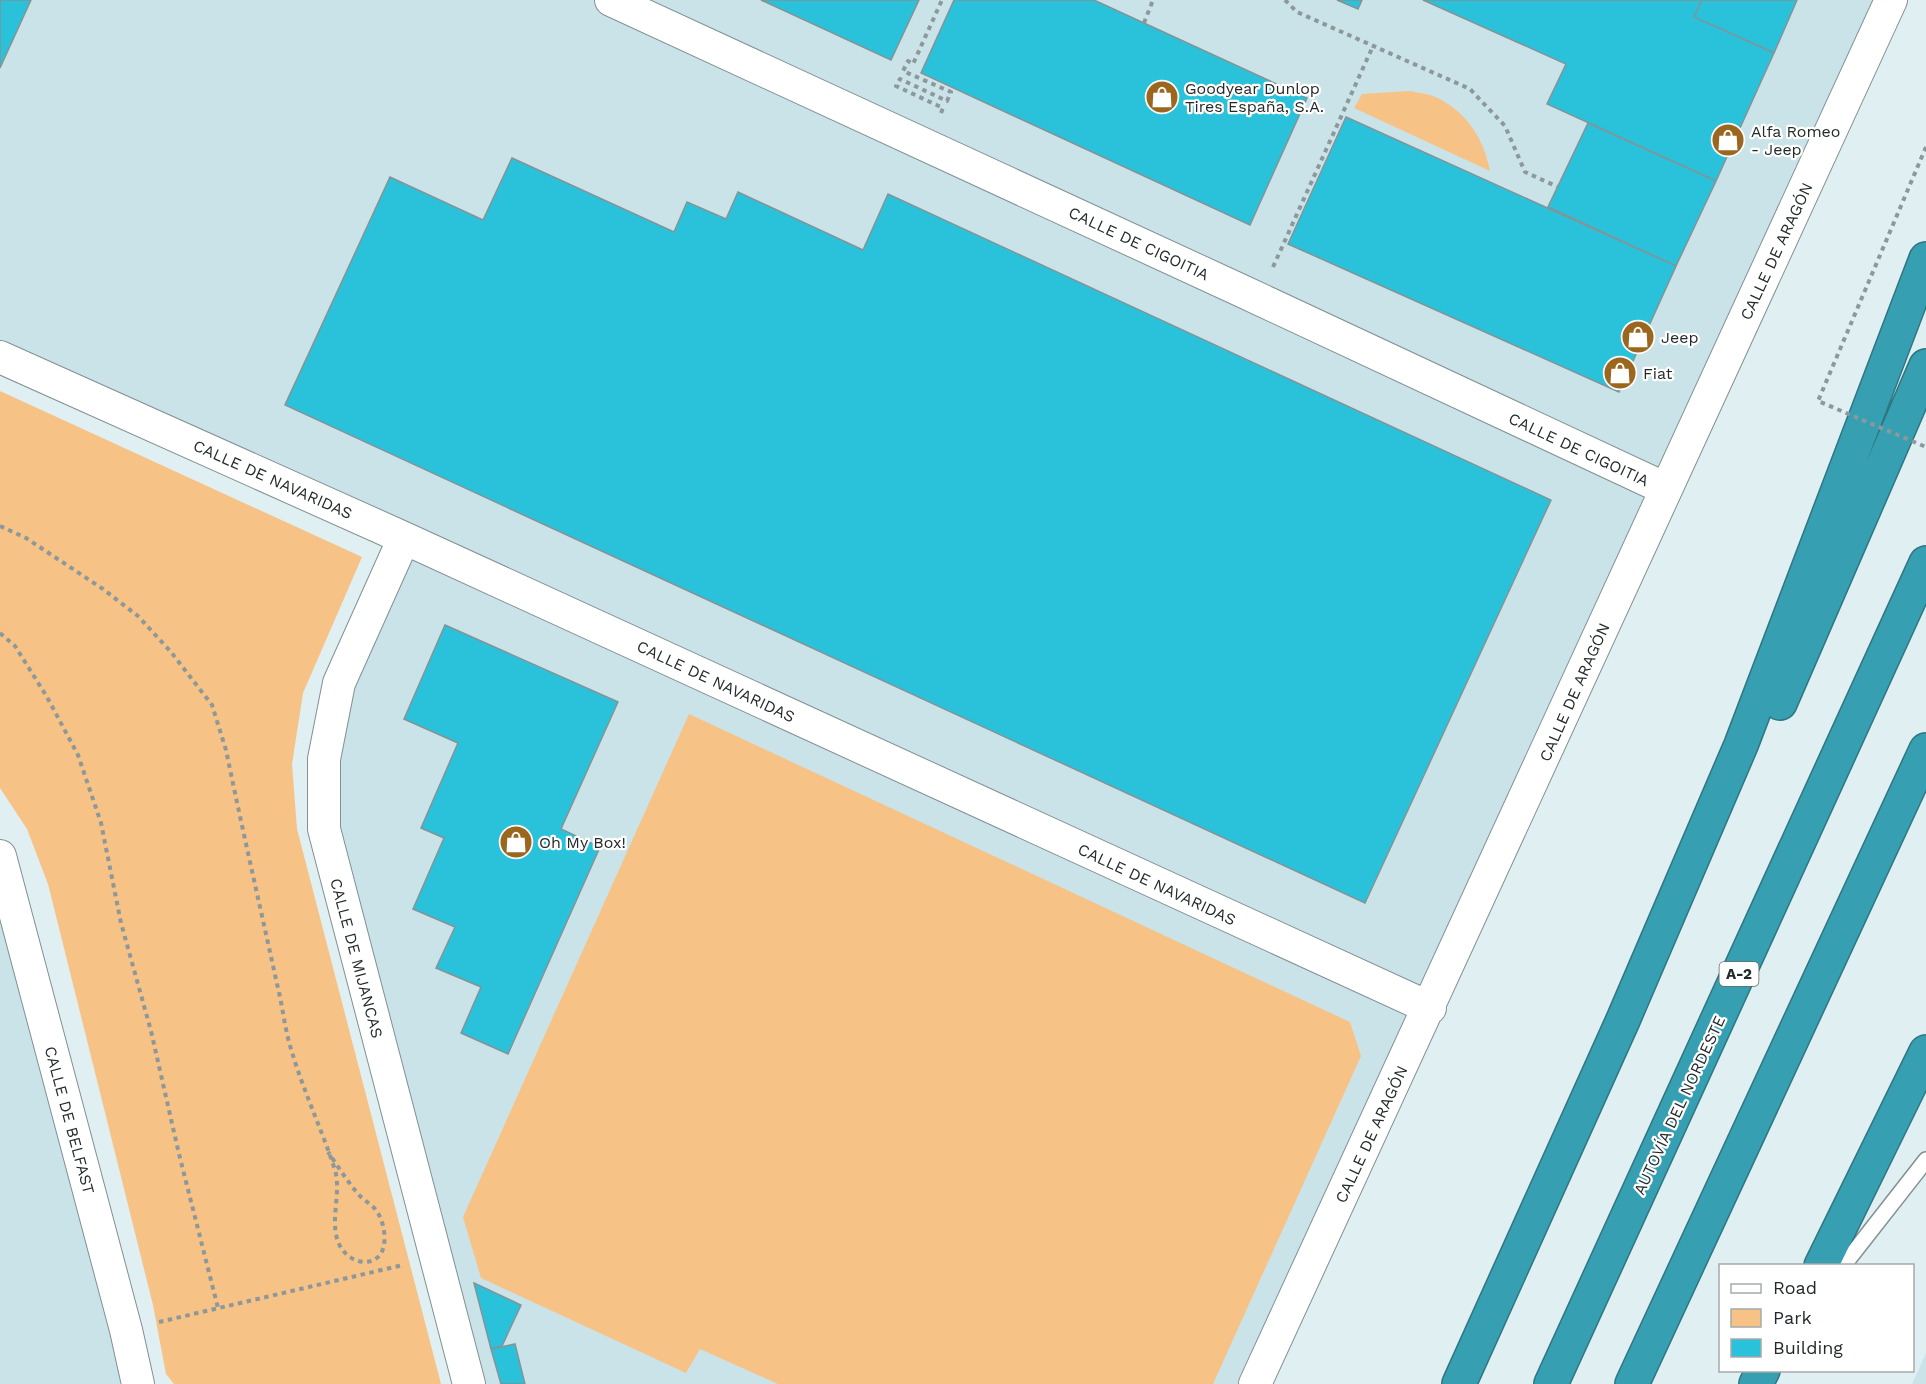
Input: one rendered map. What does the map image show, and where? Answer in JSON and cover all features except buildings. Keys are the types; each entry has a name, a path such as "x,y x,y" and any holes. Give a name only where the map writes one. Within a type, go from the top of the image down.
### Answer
{"highway":[{"path":"1459,1384 1623,1020 1741,745 1926,259"},
{"path":"1478,1384 1638,1029 1926,366"},
{"name":"AUTOVÍA DEL NORDESTE","path":"1551,1384 1926,563"},
{"path":"1632,1384 1926,750"},
{"path":"1822,1264 1926,1052"}],"street":[{"name":"CALLE DE CIGOITIA","path":"611,0 656,9 1666,489"},
{"name":"CALLE DE ARAGÓN","path":"1255,1384 1430,1008 1891,0"},
{"name":"CALLE DE NAVARIDAS","path":"0,357 404,538 1430,1008"},
{"name":"CALLE DE MIJANCAS","path":"404,538 339,683 324,759 324,829 468,1384"},
{"name":"CALLE DE BELFAST","path":"0,856 126,1330 138,1384"}],"lane":[{"path":"1845,1264 1926,1160"},
{"path":"1757,1384 1767,1372"}],"path":[{"path":"940,115 943,108 896,86 900,79 947,101 951,92 903,71 908,61 913,64 942,0"},
{"path":"1144,23 1153,0"},
{"path":"1285,0 1297,12 1470,89 1505,126 1525,172 1558,187"},
{"path":"1271,273 1373,46"},
{"path":"1926,147 1818,401 1926,447"},
{"path":"0,526 26,538 103,589 138,616 171,652 212,705 226,750 289,1042 335,1172 338,1189 335,1235 342,1248 352,1258 362,1262 371,1262 380,1255 384,1246 383,1227 379,1215 371,1204 360,1196 328,1152"},
{"path":"0,633 15,646 78,755 101,823 121,923 151,1031 178,1154 218,1308"},
{"path":"126,1330 435,1258"}],"shaded area":[{"path":"0,0 1891,0 1255,1384 474,1384 435,1258 324,759 404,538 0,357"},
{"path":"0,856 138,1384 0,1384"},
{"path":"1926,1353 1926,1384 1912,1384"}],"green space":[{"path":"1410,91 1438,98 1466,119 1479,138 1490,171 1354,108 1362,94"},
{"path":"0,391 362,557 303,693 292,764 297,829 441,1384 174,1384 166,1374 153,1305 48,884 27,829 0,788"},
{"path":"689,714 1350,1022 1361,1056 1213,1384 778,1384 700,1349 686,1373 481,1278 463,1217"}],"place":[{"name":"Goodyear Dunlop Tires España, S.A.","path":"1162,97"},
{"name":"Alfa Romeo - Jeep","path":"1728,140"},
{"name":"Jeep","path":"1638,337"},
{"name":"Fiat","path":"1620,373"},
{"name":"Oh My Box!","path":"516,842"}]}
